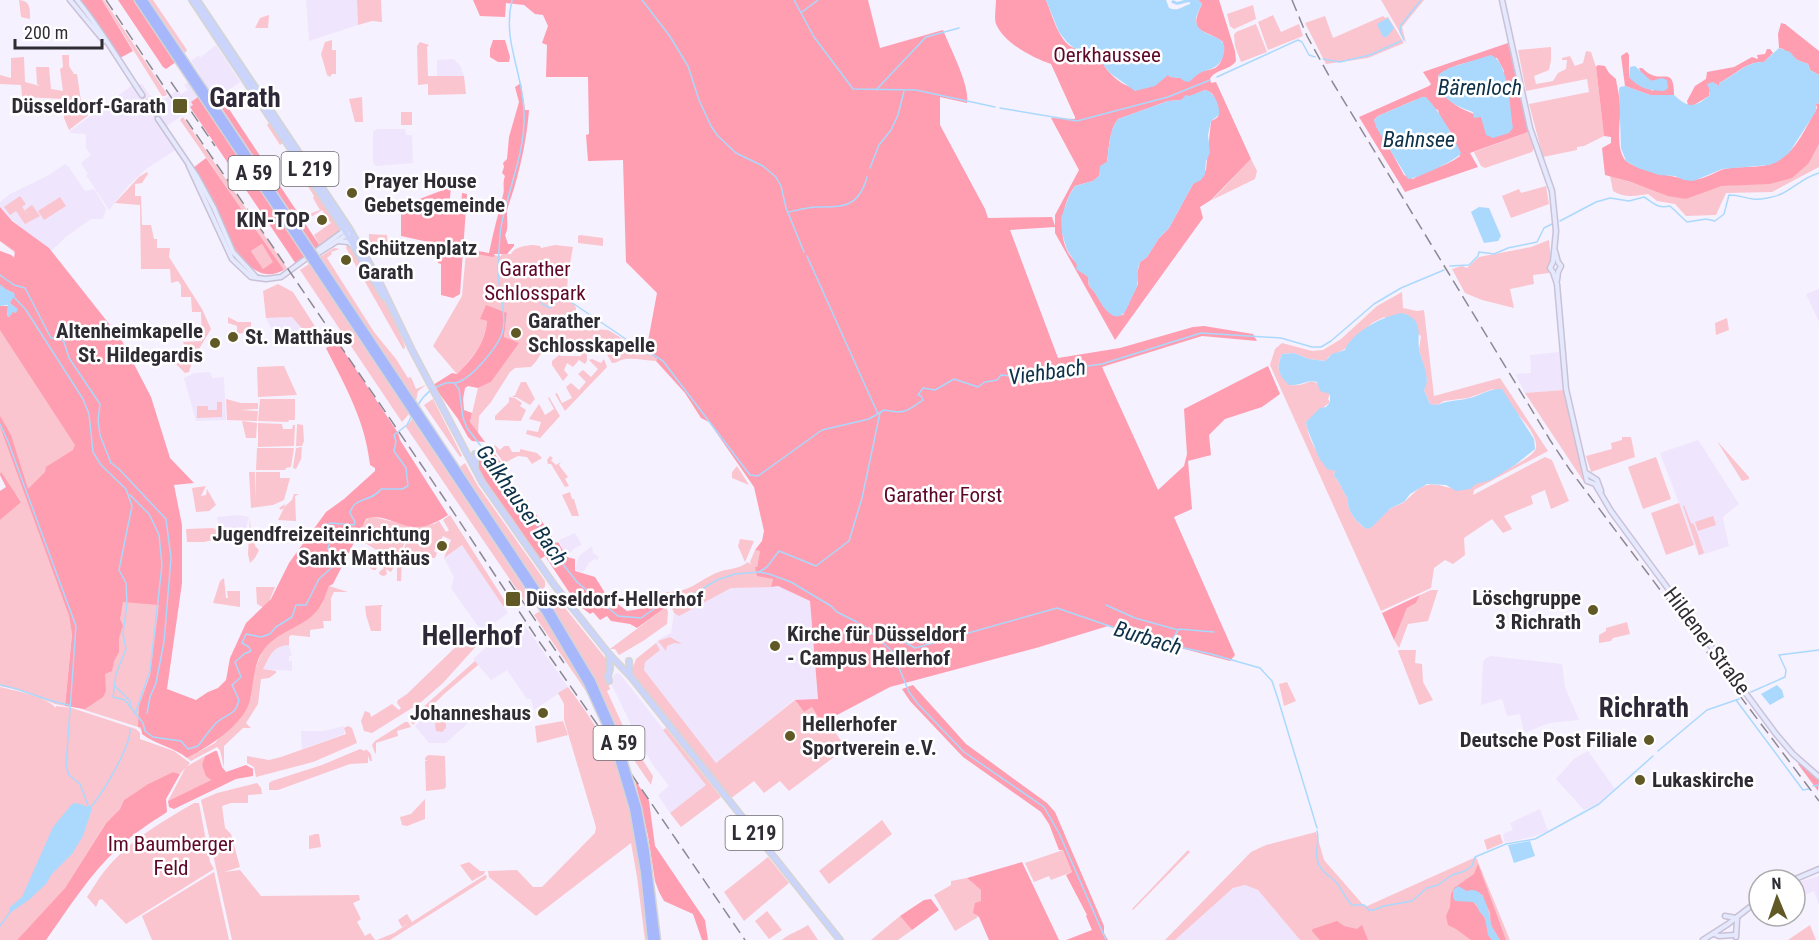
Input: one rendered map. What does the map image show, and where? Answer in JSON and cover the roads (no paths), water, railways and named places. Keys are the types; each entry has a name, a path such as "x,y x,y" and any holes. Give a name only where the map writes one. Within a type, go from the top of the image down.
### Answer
{"highway":[{"name":"A 59","path":"138,0 180,57"},
{"name":"A 59","path":"144,0 205,96 546,609 589,682 612,738 636,809 646,851 657,940"},
{"name":"A 59","path":"636,809 651,940"}],"main road":[{"path":"70,0 107,44 142,95"},
{"path":"77,0 97,25 107,44"},
{"name":"L 219","path":"192,0 348,231 354,247 401,326"},
{"name":"L 219","path":"197,0 375,273 474,470 555,586 609,654 631,677 840,940"},
{"path":"1502,0 1530,128 1552,191 1556,262 1561,266 1556,272 1550,266 1556,262"},
{"path":"158,119 189,166 232,259 251,277 266,279 281,277 348,231"},
{"path":"303,261 348,231"},
{"path":"336,241 348,242 354,247"},
{"name":"Hildener Straße","path":"1556,272 1565,382 1587,481 1593,483 1776,734 1793,754 1819,777"},
{"path":"474,470 475,454"},
{"name":"Hildener Straße","path":"1586,473 1597,480 1603,498"},
{"path":"609,654 609,681"},
{"path":"629,661 631,677"},
{"path":"610,669 618,663"},
{"path":"1703,940 1747,910"},
{"path":"1725,916 1737,918"},
{"path":"1713,933 1719,936 1735,936 1737,918"}],"water":[{"name":"Oerkhaussee","path":"1046,0 1166,0 1169,8 1175,9 1190,4 1190,2 1176,5 1171,2 1173,0 1177,2 1198,0 1202,4 1196,17 1198,27 1222,42 1223,55 1217,65 1197,75 1189,82 1168,75 1155,86 1135,91 1110,73 1096,56 1076,50 1067,42 1059,32"},
{"path":"1388,18 1394,28 1387,37 1383,37 1377,24"},
{"path":"1779,48 1790,52 1797,60 1808,64 1810,70 1819,75 1819,103 1816,104 1816,111 1789,153 1777,162 1769,165 1722,169 1693,181 1659,175 1626,161 1621,148 1620,87 1625,86 1650,95 1674,95 1691,105 1709,96 1710,90 1707,84 1713,82 1719,86 1719,83 1746,66 1764,62"},
{"name":"Bärenloch","path":"1491,55 1497,59 1505,76 1513,128 1509,133 1493,138 1486,135 1481,117 1474,118 1473,112 1448,99 1439,82 1439,74 1449,68"},
{"path":"1635,66 1651,81 1662,78 1667,80 1668,88 1664,91 1654,90 1636,84 1629,77 1630,67"},
{"path":"1205,90 1218,103 1219,115 1211,121 1208,135 1210,153 1206,161 1205,174 1201,180 1193,184 1169,228 1159,238 1147,257 1140,262 1137,286 1126,310 1121,316 1114,316 1106,310 1089,286 1088,277 1076,269 1077,265 1067,250 1061,218 1069,196 1075,186 1093,181 1099,176 1100,166 1107,162 1111,134 1118,119 1168,101 1181,100 1186,95"},
{"name":"Bahnsee","path":"1426,97 1436,110 1461,153 1436,169 1408,179 1374,120 1378,116"},
{"path":"1479,207 1489,208 1501,236 1498,241 1484,243 1471,212"},
{"path":"0,287 15,295 10,303 18,309 9,317 7,316 8,305 0,306"},
{"path":"1402,313 1415,320 1417,325 1419,347 1427,377 1424,390 1430,404 1437,405 1502,389 1534,439 1535,449 1491,480 1476,484 1470,489 1456,491 1446,485 1427,484 1410,494 1404,502 1391,508 1372,527 1366,529 1351,512 1348,499 1334,476 1335,471 1327,469 1319,458 1307,428 1306,422 1330,402 1330,394 1320,391 1317,382 1289,385 1280,374 1279,363 1282,354 1294,353 1309,359 1325,361 1332,354 1345,350 1354,337 1369,326"},
{"path":"1777,685 1784,697 1770,705 1761,694"},
{"path":"73,803 92,809 83,836 72,854 51,875 47,883 10,913 9,908 22,897 53,827"},
{"path":"1530,841 1535,856 1514,863 1508,845"},
{"path":"1458,886 1482,895 1492,927 1500,940 1492,940 1488,935 1485,918 1477,905 1473,902 1455,901 1453,890"}],"waterway":[{"path":"418,405 423,397 433,389 446,383 459,382 471,374 494,348 503,329 498,276 500,232 524,127 523,97 511,43 512,0"},
{"path":"642,0 669,35 688,66 699,100 718,136 736,153 763,166 776,177 804,252"},
{"path":"794,0 814,37 853,89 916,90 995,107"},
{"path":"802,12 818,0"},
{"path":"1404,40 1400,32 1401,25 1421,0"},
{"path":"876,90 926,37 959,28"},
{"path":"1217,77 1298,40 1302,42 1309,55 1315,57"},
{"path":"1323,59 1340,62 1370,55 1401,41"},
{"path":"1000,108 1077,121 1168,97 1210,80"},
{"path":"870,168 879,145 891,130 898,115 904,91"},
{"name":"Viehbach","path":"1560,221 1596,202 1610,198 1629,201 1644,197 1659,206 1670,206 1687,222 1706,219 1715,221 1724,214 1729,195 1750,199 1771,197 1819,173"},
{"path":"789,212 810,207 835,207 849,203 860,194 867,177"},
{"name":"Viehbach","path":"1450,266 1469,265 1479,252 1494,254 1508,248 1537,242 1544,228 1552,224"},
{"path":"807,256 878,414"},
{"name":"Viehbach","path":"502,303 511,292 532,293 542,304 550,308 560,299 568,300 648,354 663,361 750,475 758,476 822,430 869,419 884,410 905,411 923,400 918,395 923,388 935,390 954,379 978,387 985,382 997,380 1001,375 1051,372 1057,368 1067,369 1102,364 1201,333 1281,338 1312,347 1321,347 1374,304 1401,288 1444,270"},
{"path":"0,275 14,285 25,288 51,338 61,339 64,342 69,358 100,404 98,420 100,435 111,463 166,519 171,558 164,642 147,713"},
{"path":"0,285 6,290"},
{"path":"14,297 26,310 83,399 89,414 93,452 101,465 126,489 132,506 119,570 126,583 127,604 123,634 126,649 116,674 113,697 125,700 143,723 145,731 153,737 181,741 188,749 198,746 216,723 235,709 239,700 232,685 241,677 235,662 251,651 242,643 246,634 261,637 270,634 276,627 292,617 296,605 306,605 319,579 337,563 338,558 328,549 331,535 327,525 331,523 354,525 355,522 350,513 355,504 381,489 402,489 408,486 406,468 394,451 396,442 394,435 407,425 411,417"},
{"name":"Galkhauser Bach","path":"455,384 459,389 463,418 467,428 498,468 513,498 539,526 558,558 577,582 618,616 641,618 670,598 692,595 717,580 735,574 759,572 791,582 865,627 892,651 909,692 964,752 1044,807 1059,833 1106,940"},
{"path":"759,572 767,567 779,551 816,566 849,541 862,498 880,413"},
{"path":"0,424 76,626 66,766 69,775 80,784 89,808"},
{"path":"130,495 149,514 155,526 159,535 162,565 150,671 135,714"},
{"path":"1106,605 1135,618 1178,630"},
{"name":"Burbach","path":"876,635 893,636 915,648 1057,608 1153,641 1260,668 1272,681 1317,828"},
{"path":"1169,644 1179,629 1214,632"},
{"name":"Burbach","path":"1751,692 1785,677 1786,670 1779,655 1819,650"},
{"path":"0,685 70,705"},
{"path":"116,687 130,701 130,705"},
{"name":"Burbach","path":"1658,751 1707,710 1739,699"},
{"path":"1736,700 1803,790 1809,789"},
{"path":"89,809 101,794 121,759 130,729"},
{"name":"Burbach","path":"1317,831 1317,859 1321,869 1337,883 1352,905 1364,905 1369,910 1374,910 1412,901 1427,888 1465,871 1472,866 1475,857 1506,844 1535,839 1599,804 1653,756"},
{"path":"1813,786 1819,785"},
{"path":"0,926 10,912"}],"tunnel":[{"path":"142,95 158,119"}],"railway":[{"path":"106,0 536,637 745,940"},
{"path":"1292,0 1307,36 1333,83 1550,440 1570,470 1819,801"},
{"path":"171,82 215,146"},
{"path":"509,581 564,663"}],"place":[{"name":"Düsseldorf-Garath","path":"180,106"},
{"name":"Prayer House Gebetsgemeinde","path":"352,193"},
{"name":"KIN-TOP","path":"322,220"},
{"name":"Schützenplatz Garath","path":"346,260"},
{"name":"Garather Schlosskapelle","path":"516,333"},
{"name":"St. Matthäus","path":"233,337"},
{"name":"Altenheimkapelle St. Hildegardis","path":"215,343"},
{"name":"Jugendfreizeiteinrichtung Sankt Matthäus","path":"442,546"},
{"name":"Düsseldorf-Hellerhof","path":"513,599"},
{"name":"Löschgruppe 3 Richrath","path":"1593,610"},
{"name":"Kirche für Düsseldorf - Campus Hellerhof","path":"775,646"},
{"name":"Johanneshaus","path":"543,713"},
{"name":"Hellerhofer Sportverein e.V.","path":"790,736"},
{"name":"Deutsche Post Filiale","path":"1649,740"},
{"name":"Lukaskirche","path":"1640,780"}],"district":[{"name":"Garath","path":"245,98"},
{"name":"Hellerhof","path":"472,636"},
{"name":"Richrath","path":"1644,708"}],"park label":[{"name":"Garather Schlosspark","path":"535,281"},
{"name":"Garather Forst","path":"943,495"},
{"name":"Im Baumberger Feld","path":"171,856"}]}
